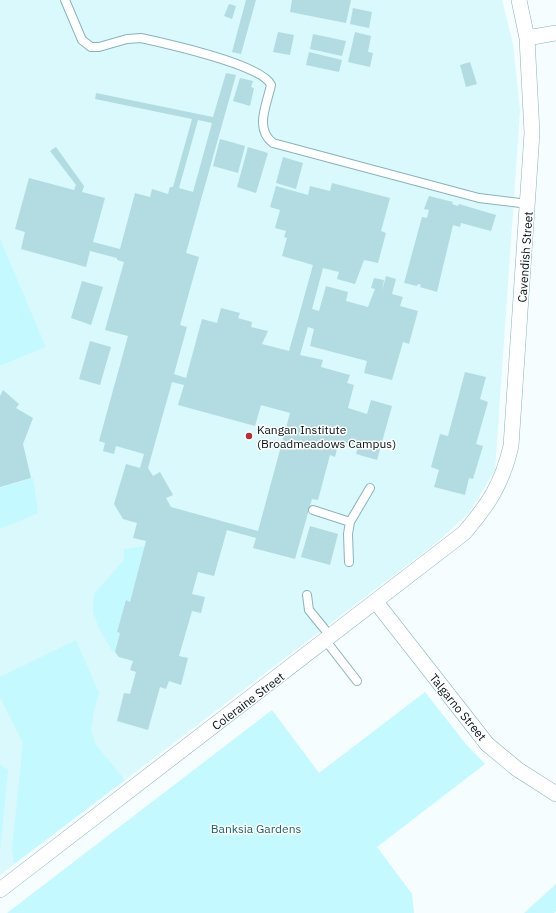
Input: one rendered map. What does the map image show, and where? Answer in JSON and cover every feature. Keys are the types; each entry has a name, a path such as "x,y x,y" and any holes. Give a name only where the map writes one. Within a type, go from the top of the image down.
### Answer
{"street":[{"name":"Cavendish Street","path":"485,510 497,488 511,446 528,204 532,133 527,38 519,0"},
{"path":"527,38 556,33"},
{"name":"Coleraine Street","path":"1,888 376,602 464,533 485,510"},
{"name":"Talgarno Street","path":"376,602 487,744 517,769 556,794"}],"lane":[{"path":"65,0 82,40 91,47 99,47 127,39 141,38 233,63 265,76 271,85 262,122 262,129 268,140 273,143 479,198 528,204"},
{"path":"350,562 348,534 350,522 370,488"},
{"path":"313,510 350,522"},
{"path":"307,595 309,610 357,681"}],"shaded area":[{"name":"Kangan Institute (Broadmeadows Campus)","path":"0,0 502,0 513,44 520,111 495,470 469,513 436,543 0,875 0,366 46,347 0,238"}],"green space":[{"path":"0,238 46,347 0,366"},
{"path":"33,478 38,513 0,529 0,488"},
{"path":"145,546 130,602 126,600 117,632 120,633 115,652 112,651 99,628 93,612 94,594 124,560 124,549"},
{"path":"76,640 99,693 91,731 96,745 125,780 14,864 12,848 23,743 0,697 0,677"},
{"name":"Banksia Gardens","path":"425,692 465,743 485,764 377,847 412,894 414,913 7,913 272,710 319,773"},
{"path":"0,764 8,770 0,852"},
{"path":"556,884 556,911 554,913 524,913"}],"building":[{"path":"246,0 256,0 241,54 232,52"},
{"path":"292,0 351,0 346,23 290,12"},
{"path":"229,4 236,6 232,19 224,16"},
{"path":"353,8 372,12 369,28 350,24"},
{"path":"278,32 294,35 290,55 273,52"},
{"path":"355,32 371,36 368,52 373,53 370,67 348,62"},
{"path":"313,34 346,41 342,56 310,49"},
{"path":"309,52 342,60 339,72 306,65"},
{"path":"470,62 477,84 466,87 460,65"},
{"path":"226,73 236,75 186,253 199,257 180,325 187,327 174,374 186,378 202,319 217,323 221,308 240,313 238,318 252,322 251,327 268,331 262,344 289,351 313,265 282,256 287,238 284,237 286,231 275,228 280,210 270,207 276,186 308,195 310,186 330,191 332,183 390,198 381,231 386,233 378,263 364,260 355,284 337,279 339,272 323,268 312,309 319,311 326,286 348,292 346,301 368,307 375,289 371,288 374,278 384,280 382,291 386,276 396,279 392,294 403,297 400,306 418,311 409,344 403,342 392,380 364,373 367,361 310,346 314,329 308,327 300,355 323,360 321,367 350,375 347,383 354,385 348,408 367,414 371,400 392,406 377,460 356,454 358,446 339,441 335,457 330,455 318,500 312,499 295,559 253,548 256,538 227,530 214,576 198,572 192,594 205,597 201,613 192,611 179,656 188,658 181,685 169,681 166,689 160,687 148,730 117,721 124,693 130,694 136,672 130,670 133,661 119,657 115,652 120,633 117,632 126,600 130,602 146,541 133,538 137,523 123,519 114,504 126,464 140,468 144,454 116,446 114,454 103,451 105,443 99,441 128,336 105,330 124,262 117,260 117,258 90,251 86,267 21,249 25,232 15,229 29,178 74,190 76,185 50,151 56,147 84,186 82,192 105,198 93,242 120,249 135,193 150,197 152,189 168,194 170,187 173,187 192,119 95,99 96,93 213,117","holes":["198,120 212,123 193,192 179,188","172,382 184,385 178,405 255,426 261,405 290,413 258,531 171,507 166,498 173,495 160,472 153,476 148,468"]},
{"path":"240,78 253,81 251,87 254,88 250,106 233,101"},
{"path":"220,139 245,146 238,173 213,166"},
{"path":"248,147 268,153 256,193 237,187"},
{"path":"283,157 303,163 296,189 276,183"},
{"path":"429,196 453,202 452,204 458,206 459,204 496,215 491,231 461,223 460,227 453,225 437,292 420,287 421,285 418,284 417,286 404,283 422,217 427,218 429,210 424,209"},
{"path":"82,281 103,287 91,325 71,318"},
{"path":"90,341 111,347 100,385 79,379"},
{"path":"465,372 486,377 480,399 488,402 476,444 483,446 473,479 469,478 465,495 434,487 439,470 431,467 440,434 448,436"},
{"path":"3,390 19,404 16,408 33,418 23,444 31,478 0,487 0,396"},
{"path":"310,526 338,534 330,565 301,557"}],"place":[{"name":"Kangan Institute (Broadmeadows Campus)","path":"249,436"}]}
